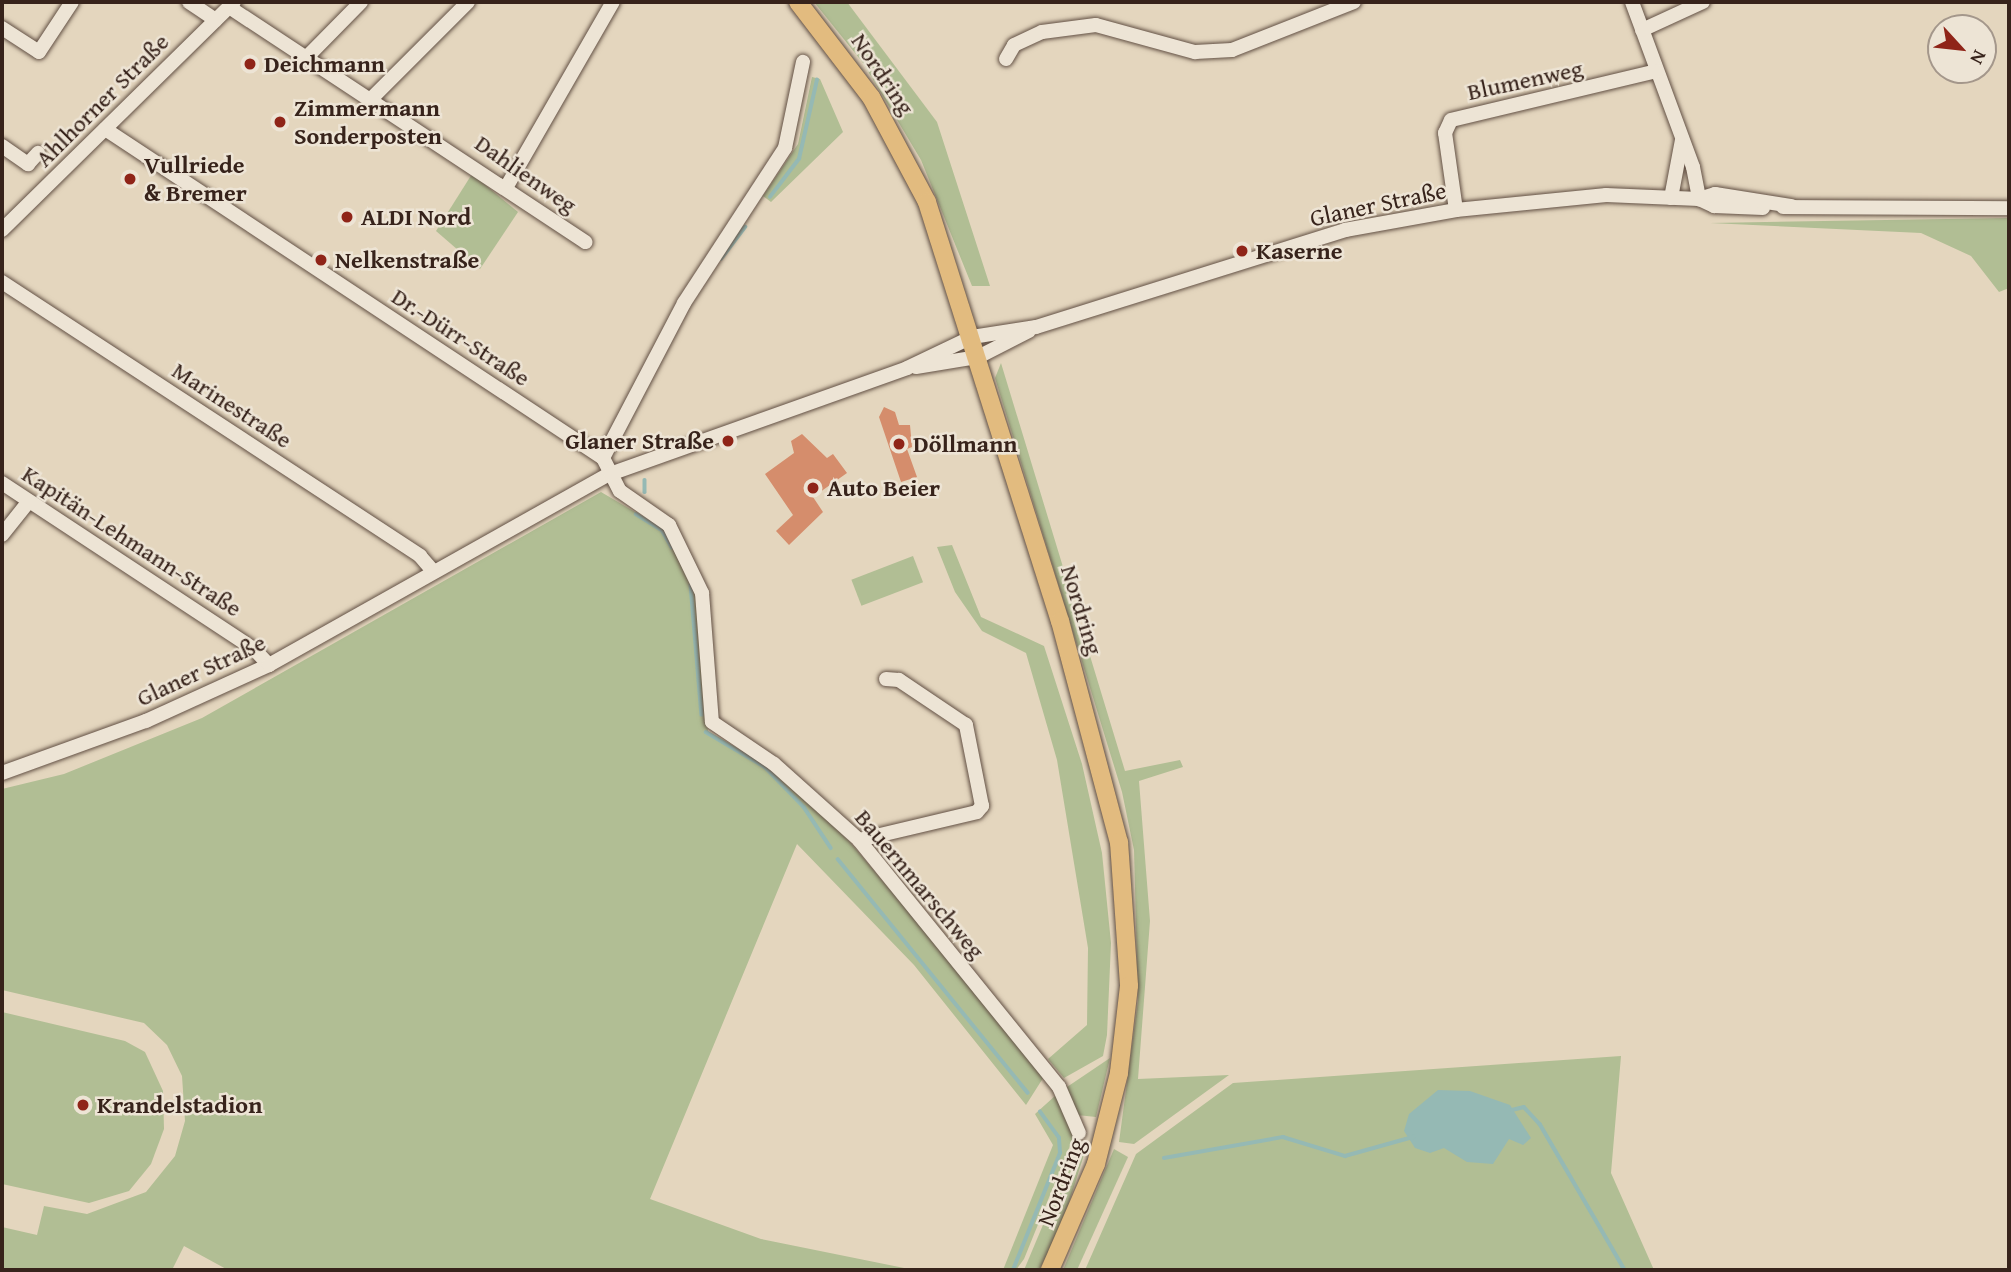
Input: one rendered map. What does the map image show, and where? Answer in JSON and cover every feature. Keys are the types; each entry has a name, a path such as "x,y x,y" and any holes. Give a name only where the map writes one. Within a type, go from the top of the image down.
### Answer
{"main road":[{"name":"Nordring","path":"798,2 841,54 903,149 972,337 1068,648 1119,842 1129,986 1110,1114 1096,1164 1051,1270"}],"street":[{"path":"2,28 39,52 72,2"},
{"path":"189,2 216,20"},
{"path":"307,57 360,2"},
{"path":"372,98 468,2"},
{"path":"506,186 613,2"},
{"path":"1006,59 1014,45 1042,32 1096,25 1195,52 1232,50 1354,2"},
{"path":"1632,2 1682,138 1699,199"},
{"path":"1642,30 1703,2"},
{"name":"Ahlhorner Straße","path":"2,230 231,4"},
{"name":"Dahlienweg","path":"231,4 586,242"},
{"path":"610,474 603,458 684,303 785,148 803,62"},
{"name":"Blumenweg","path":"1455,210 1445,133 1451,120 1656,71"},
{"name":"Dr.-Dürr-Straße","path":"105,129 603,458"},
{"path":"1671,198 1682,138"},
{"path":"2,146 28,164 38,153"},
{"name":"Glaner Straße","path":"2,773 146,721 269,665 433,570 610,474 907,368 972,337 1036,327 1345,230 1455,210 1571,197 1699,199 1714,194 1792,206 2009,208"},
{"name":"Marinestraße","path":"2,282 420,556 433,570"},
{"name":"Glaner Straße","path":"907,368 978,357 1036,327"},
{"name":"Bauernmarschweg","path":"610,474 620,491 668,525 702,593 712,722 774,764 859,840 1059,1087 1079,1133"},
{"name":"Kapitän-Lehmann-Straße","path":"2,483 254,649 269,665"},
{"path":"2,535 30,501"},
{"path":"859,840 977,812 982,806 966,725 899,680 886,679"}],"green space":[{"path":"814,2 847,2 937,122 990,286 972,286 921,160 863,63"},
{"path":"812,77 820,79 843,132 771,202 763,196 798,144"},
{"path":"472,174 518,212 480,269 436,231"},
{"path":"2009,218 2009,288 1999,292 1971,256 1921,233 1710,223"},
{"path":"1001,363 1125,771 1180,760 1183,767 1139,781 1150,921 1138,1079 1229,1075 1134,1144 1119,1142 1138,1001 1134,850 1122,792 995,378"},
{"path":"601,492 664,529 696,591 708,731 773,769 850,842 1045,1075 1026,1105 914,965 797,844 650,1199 761,1239 914,1270 228,1270 184,1246 172,1270 2,1270 2,1227 37,1235 44,1206 87,1214 146,1192 175,1156 185,1121 182,1076 167,1045 144,1023 2,990 2,789 64,774 202,718"},
{"path":"952,545 981,617 1044,646 1082,764 1102,853 1111,943 1107,1035 1103,1056 1064,1078 1048,1059 1087,1025 1088,948 1057,760 1026,653 982,631 955,592 937,547"},
{"path":"913,556 923,582 861,606 851,580"},
{"name":"Krandelstadion","path":"2,1012 125,1041 145,1052 163,1091 164,1129 151,1164 129,1191 89,1203 2,1184"},
{"path":"1621,1056 1611,1173 1654,1270 1085,1270 1136,1154 1233,1083"},
{"path":"1110,1058 1096,1117 1077,1115 1067,1087"},
{"path":"1056,1095 1074,1136 1024,1259 1016,1270 1003,1270 1053,1145 1035,1114"},
{"path":"1088,1142 1061,1228 1039,1270 1024,1270 1077,1144"},
{"path":"1114,1149 1128,1157 1077,1270 1063,1270"}],"water":[{"path":"1438,1090 1470,1091 1510,1105 1531,1138 1523,1145 1509,1139 1493,1164 1467,1162 1444,1148 1430,1153 1415,1148 1404,1131 1409,1114"}],"building":[{"name":"Döllmann","path":"884,407 895,412 899,425 910,425 912,447 907,449 917,477 901,482 879,417"},
{"name":"Auto Beier","path":"802,434 827,458 833,454 847,473 813,497 823,512 789,545 776,531 793,515 765,474 794,453 791,441"}],"waterway":[{"path":"770,197 799,159 817,80"},
{"path":"721,259 745,227"},
{"path":"645,480 645,492"},
{"path":"636,514 662,530 672,547"},
{"path":"691,585 702,715"},
{"path":"706,732 765,767 804,807 831,848"},
{"path":"838,859 1028,1093"},
{"path":"1512,1110 1524,1107 1540,1124 1625,1270"},
{"path":"1013,1270 1060,1153 1059,1138 1040,1112"},
{"path":"1164,1158 1283,1137 1345,1156 1413,1137"}],"place":[{"name":"Deichmann","path":"250,64"},
{"name":"Zimmermann Sonderposten","path":"280,122"},
{"name":"Vullriede & Bremer","path":"130,179"},
{"name":"ALDI Nord","path":"347,217"},
{"name":"Kaserne","path":"1242,251"},
{"name":"Nelkenstraße","path":"321,260"},
{"name":"Glaner Straße","path":"728,441"},
{"name":"Döllmann","path":"899,444"},
{"name":"Auto Beier","path":"813,488"},
{"name":"Krandelstadion","path":"83,1105"}]}
